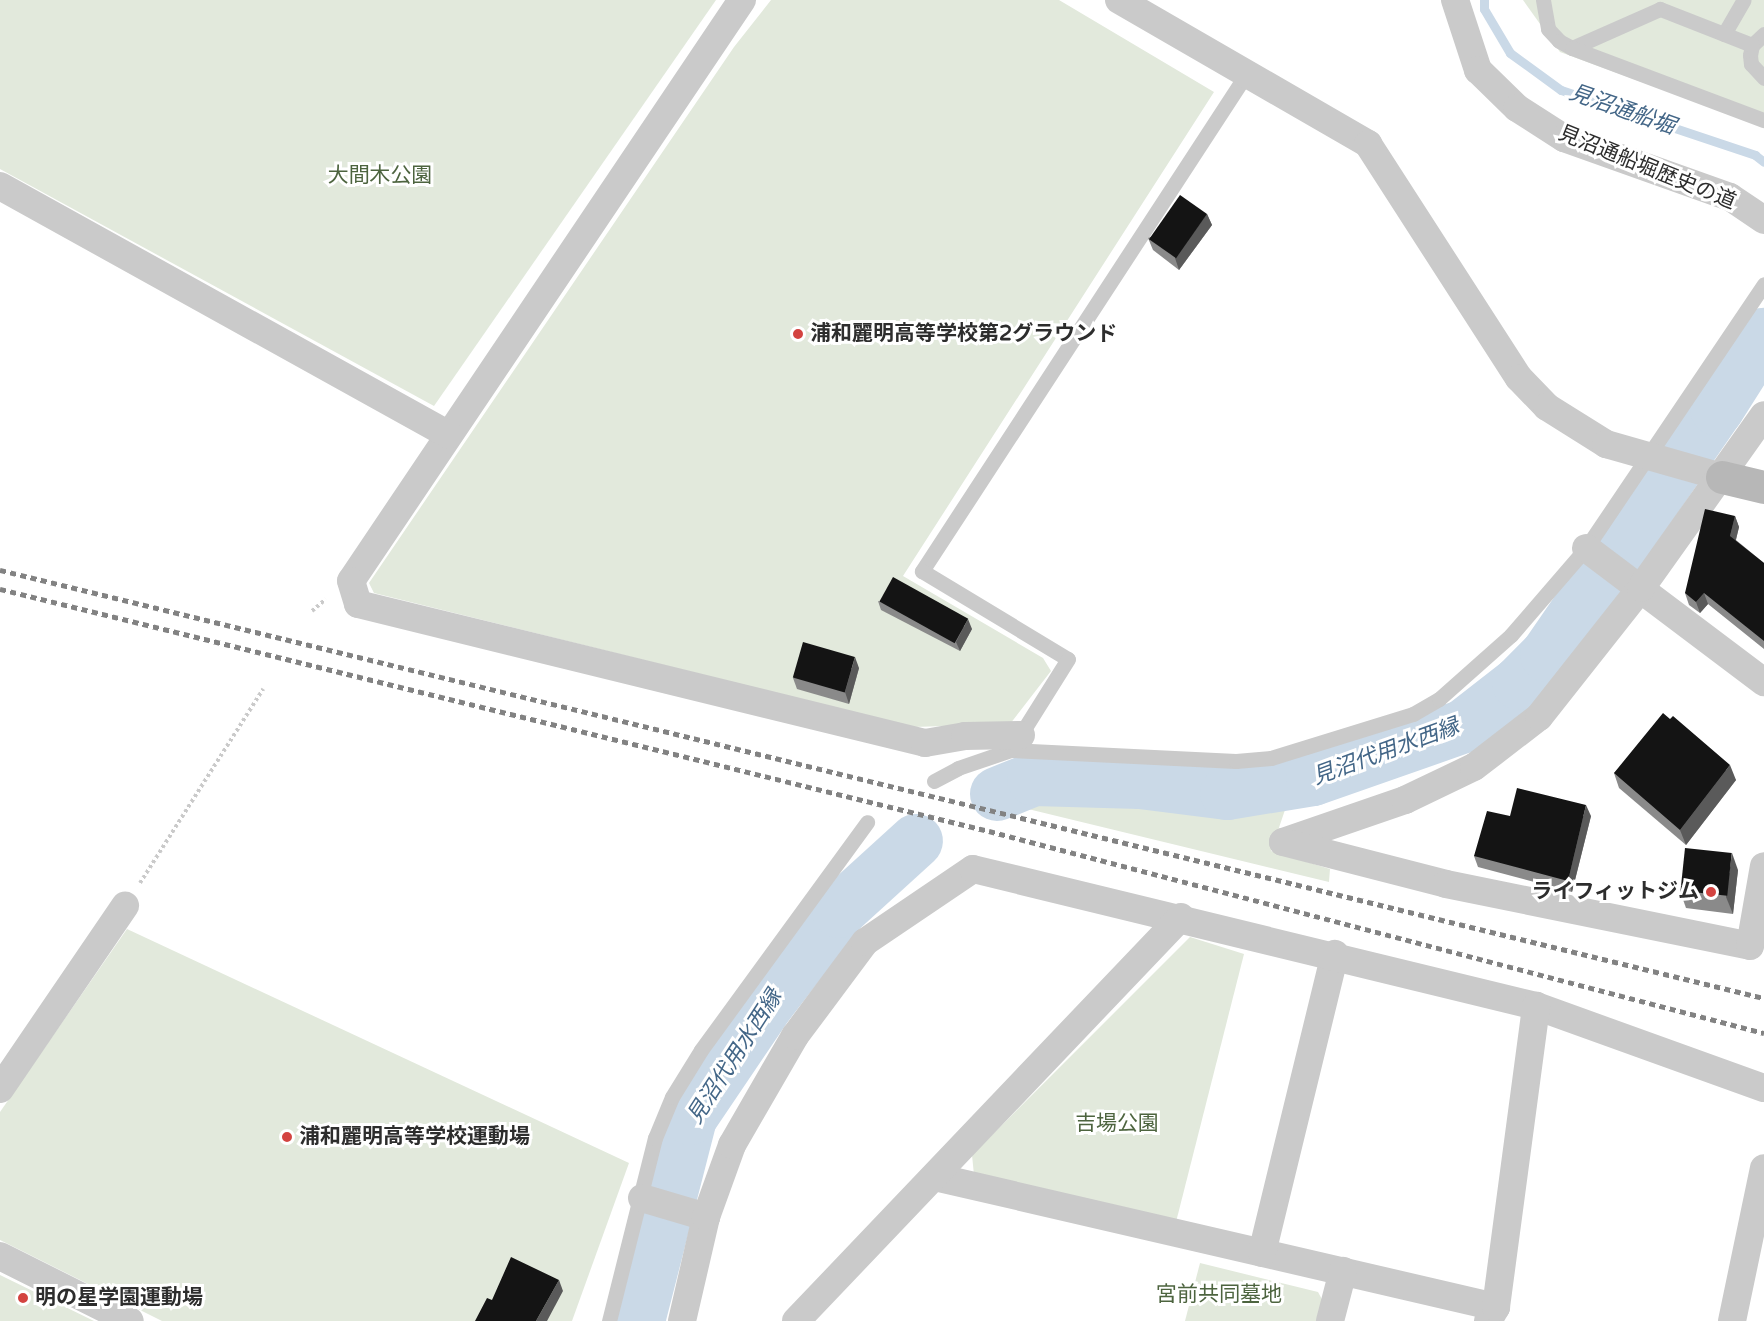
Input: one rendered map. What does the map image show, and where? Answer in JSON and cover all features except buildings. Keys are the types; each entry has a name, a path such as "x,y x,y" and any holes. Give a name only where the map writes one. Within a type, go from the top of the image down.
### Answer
{"street":[{"path":"742,0 351,581 358,604 925,743 965,736 1016,743"},
{"path":"1119,0 1368,144 1519,378 1546,407 1606,444 1764,487"},
{"name":"見沼通船堀歴史の道","path":"1455,0 1478,70 1517,108 1564,138 1730,197 1764,220"},
{"path":"0,186 449,435"},
{"path":"1764,415 1641,588 1539,717 1474,767 1405,800 1283,842 1446,884 1750,946 1764,866"},
{"path":"1586,548 1764,682"},
{"path":"682,1321 706,1217 732,1145 795,1036 865,942 973,869 1335,954 1536,1006 1764,1088"},
{"path":"0,1089 125,906"},
{"path":"796,1321 1181,918"},
{"path":"1262,1253 1335,954"},
{"path":"935,1177 1342,1272 1492,1314 1536,1006"},
{"path":"1732,1321 1764,1168"},
{"path":"642,1198 706,1217"},
{"path":"0,1256 130,1321"},
{"path":"1330,1321 1342,1272"}],"lane":[{"path":"1543,0 1548,29 1572,48 1764,120"},
{"path":"1724,34 1744,0"},
{"path":"1572,48 1660,9 1752,45"},
{"path":"1764,34 1752,45 1751,64 1764,78"},
{"path":"1016,743 1068,659 922,570 1247,73"},
{"path":"934,781 1016,743 1247,760 1270,758 1413,714 1439,699 1477,668 1586,548 1764,284"},
{"path":"609,1321 642,1198 655,1138 672,1097 701,1050 867,822"}],"path":[{"path":"125,906 263,689"}],"green space":[{"name":"大間木公園","path":"0,0 716,0 434,406 0,169"},
{"name":"浦和麗明高等学校第2グラウンド","path":"771,0 1059,0 1214,92 903,576 1043,658 1051,671 1010,724 913,727 374,593 369,583 734,47"},
{"path":"1523,0 1764,0 1764,127 1560,52"},
{"path":"1039,801 1097,801 1177,812 1262,812 1286,807 1271,851 1330,869 1329,882 1028,809"},
{"name":"浦和麗明高等学校運動場","path":"127,929 629,1163 572,1321 162,1321 0,1240 0,1112"},
{"name":"吉場公園","path":"1190,937 1244,954 1176,1222 974,1175 972,1155"},
{"name":"宮前共同墓地","path":"1200,1263 1318,1292 1324,1303 1320,1321 1185,1321"},
{"name":"明の星学園運動場","path":"0,1275 94,1321 0,1321"}],"waterway":[{"name":"見沼通船堀","path":"1484,0 1484,9 1510,53 1561,90 1755,155 1764,162"},
{"name":"見沼代用水西縁","path":"997,794 1034,779 1140,782 1227,793 1313,779 1464,726 1519,683 1547,655 1717,409 1764,335"},
{"name":"見沼代用水西縁","path":"638,1321 690,1118 768,1003 839,911 916,841"}],"railway":[{"path":"0,570 1764,998"},
{"path":"0,589 989,831 1764,1033"}],"place":[{"name":"浦和麗明高等学校第2グラウンド","path":"798,334"},
{"name":"ライフィットジム","path":"1711,892"},
{"name":"浦和麗明高等学校運動場","path":"287,1137"},
{"name":"明の星学園運動場","path":"23,1298"}]}
